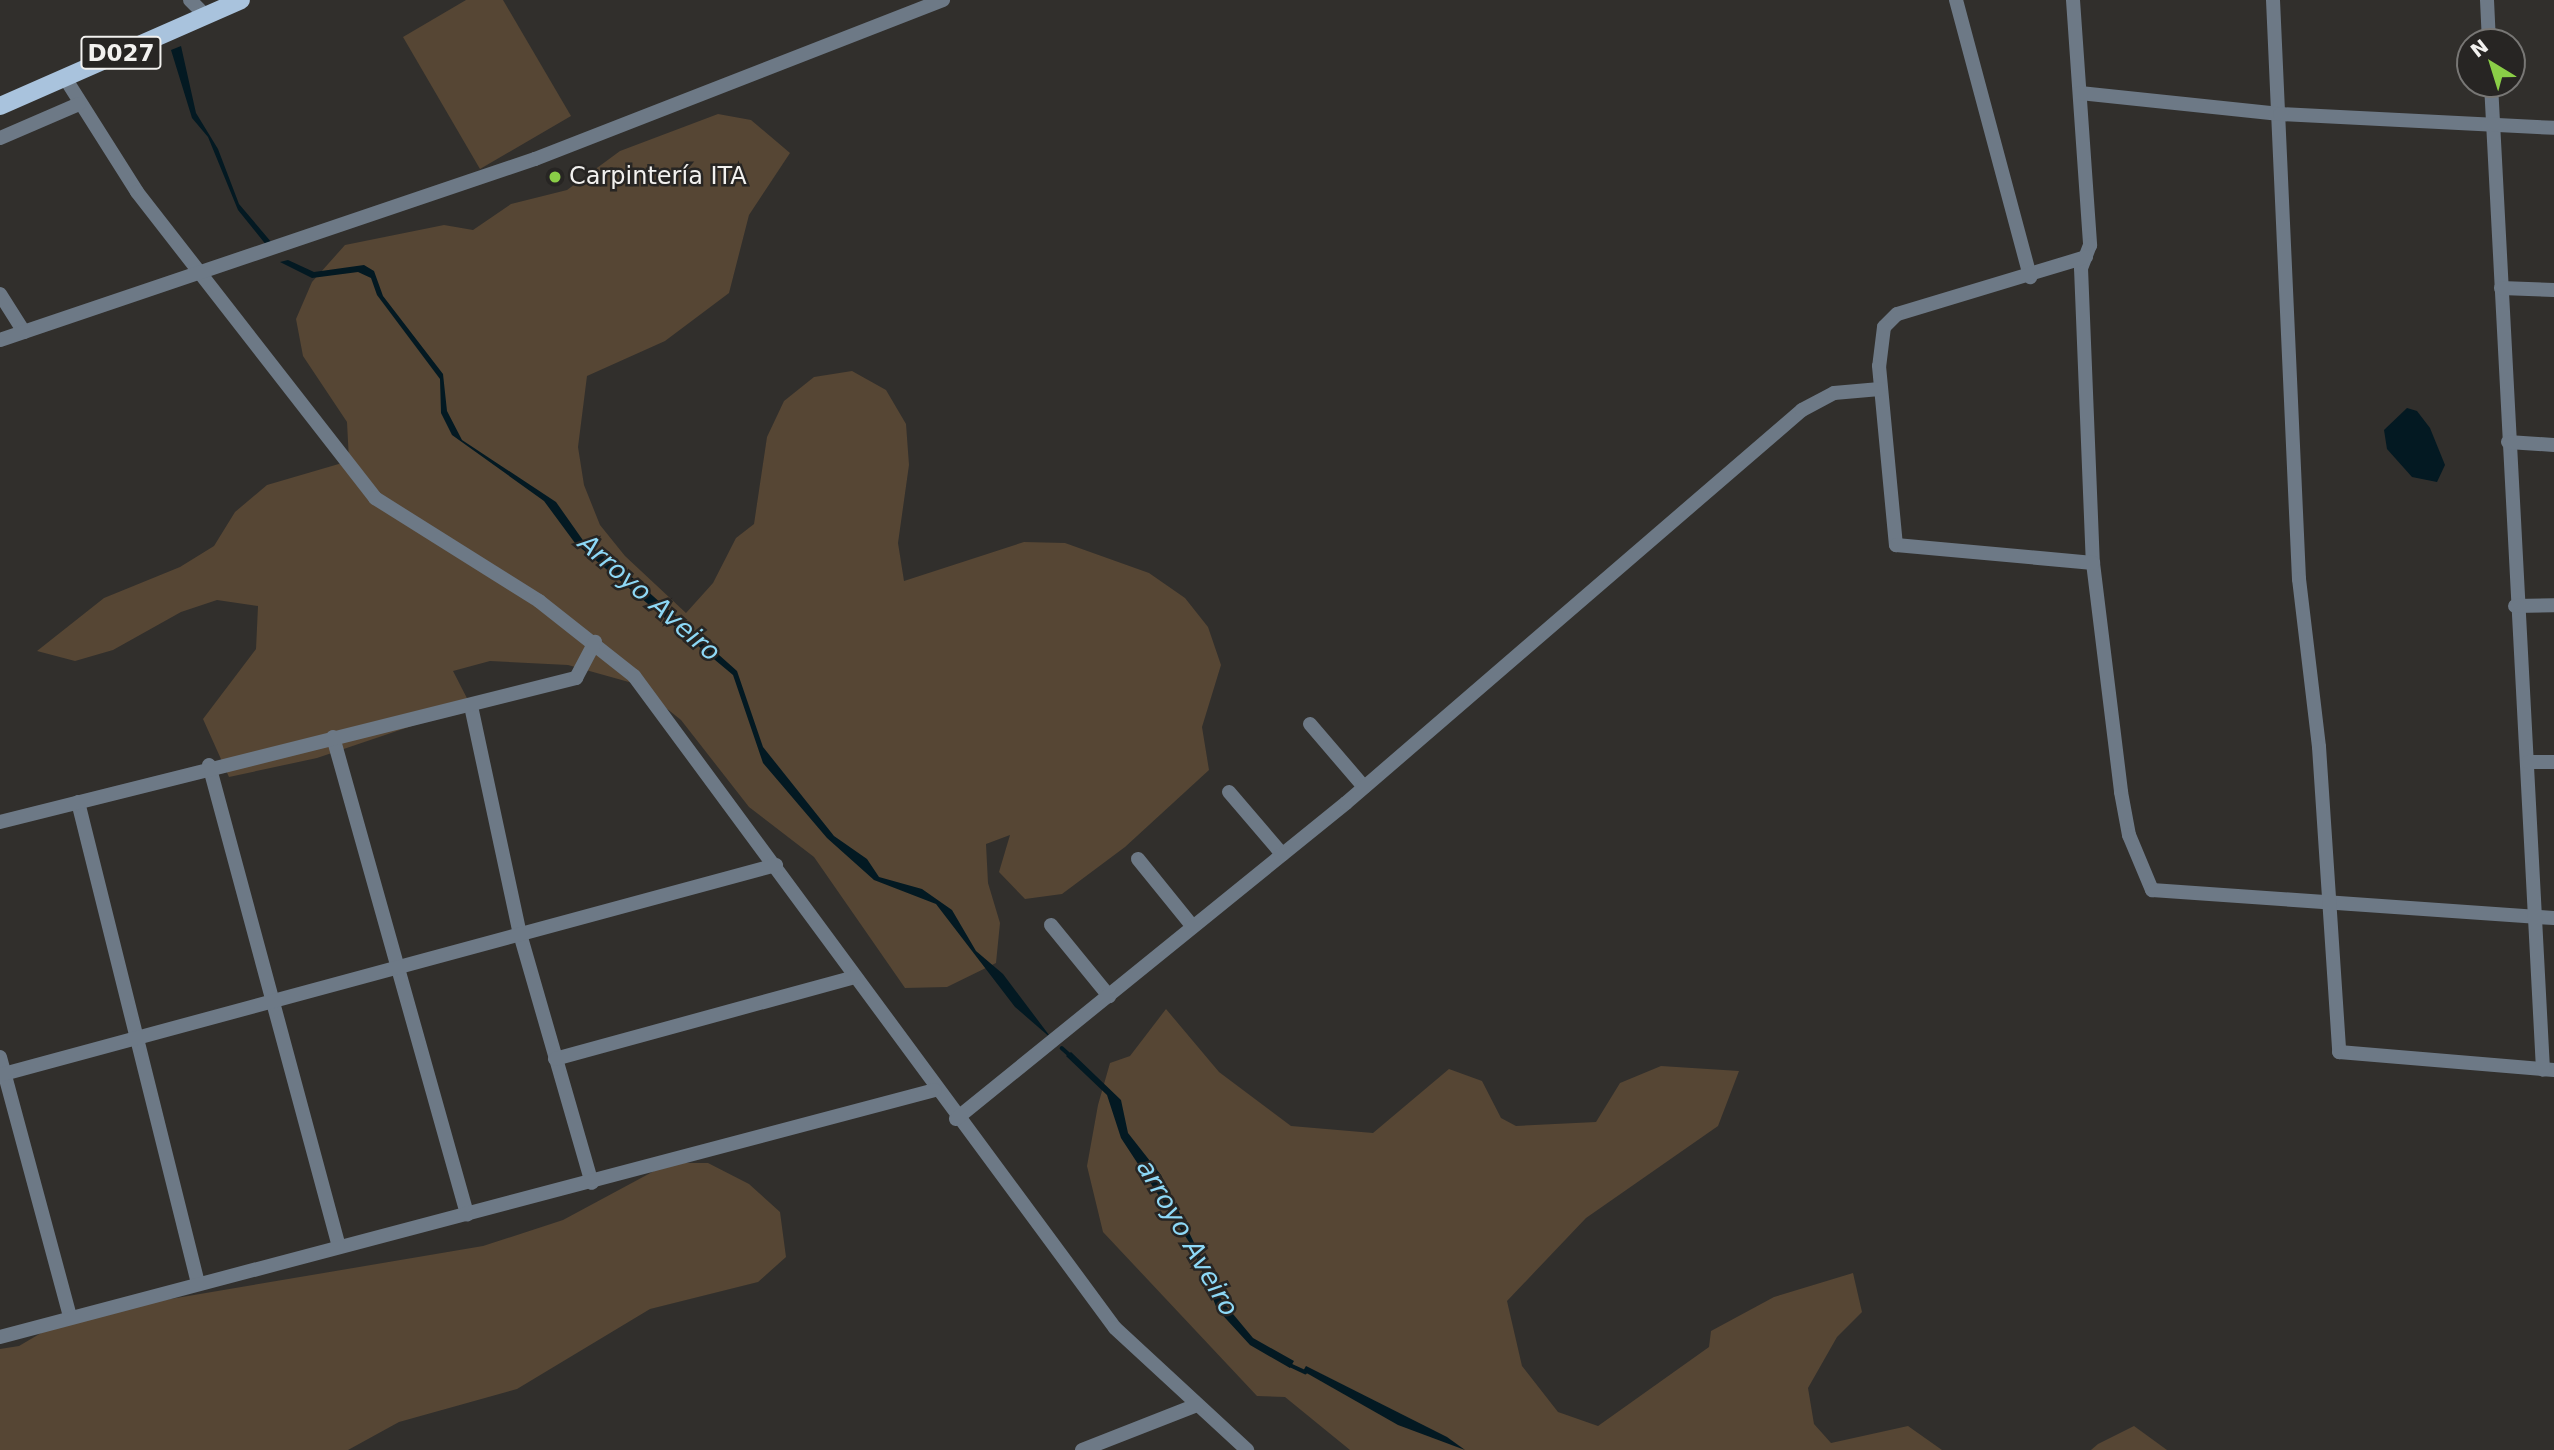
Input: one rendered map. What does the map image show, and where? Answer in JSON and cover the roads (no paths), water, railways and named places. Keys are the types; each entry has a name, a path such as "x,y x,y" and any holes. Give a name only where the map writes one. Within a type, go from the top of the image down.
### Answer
{"main road":[{"name":"D027","path":"0,106 241,0"}],"street":[{"path":"190,0 205,16"},
{"path":"0,340 535,159 943,0"},
{"path":"1956,0 2030,277"},
{"path":"2073,0 2080,93 2086,257 2081,268 2094,563 2121,792 2129,835 2152,890 2554,918"},
{"path":"2273,0 2299,579 2329,904 2339,1052 2549,1070 2515,606 2492,98"},
{"path":"2487,0 2488,28"},
{"path":"65,78 137,192 203,273 375,498 595,642 652,696 956,1119 1115,1328 1247,1450"},
{"path":"2080,93 2280,114 2554,128"},
{"path":"0,138 79,104"},
{"path":"2086,257 2030,277 1896,314 1884,327 1879,348 1880,389 1896,545 2094,563"},
{"path":"2501,288 2554,290"},
{"path":"0,294 24,332"},
{"path":"956,1119 1364,787 1802,410 1833,393 1880,389"},
{"path":"2508,442 2554,445"},
{"path":"2515,606 2554,606"},
{"path":"0,821 209,765 471,706 576,678 595,642"},
{"path":"471,706 520,934 592,1183"},
{"path":"1310,724 1364,787"},
{"path":"332,737 467,1215"},
{"path":"2528,762 2554,762"},
{"path":"209,765 339,1247"},
{"path":"1229,792 1282,854"},
{"path":"78,802 198,1283"},
{"path":"1138,859 1193,927"},
{"path":"2,1075 776,865"},
{"path":"1051,925 1109,996"},
{"path":"555,1059 853,977"},
{"path":"0,1057 2,1075 69,1316"},
{"path":"0,1337 69,1316 592,1183 935,1090"},
{"path":"1082,1450 1198,1405"}],"water":[{"path":"181,46 196,113 218,149 239,204 272,243 267,246 238,210 208,137 192,118 171,50"},
{"name":"Arroyo Aveiro","path":"288,260 314,272 364,265 374,271 383,296 443,374 447,411 462,440 556,502 587,546 616,563 737,671 763,747 834,836 867,859 879,877 922,889 952,910 976,951 1003,974 1052,1039 1015,1007 936,904 874,880 827,838 763,763 733,675 575,543 544,501 452,435 441,413 440,379 377,295 371,278 358,272 312,278 280,262"},
{"path":"2407,408 2417,411 2430,428 2445,465 2437,482 2412,477 2387,449 2384,430"},
{"path":"1071,1052 1121,1100 1128,1133 1161,1175 1223,1302 1253,1338 1294,1361 1290,1368 1250,1345 1217,1309 1193,1248 1121,1138 1107,1095 1066,1056"},
{"path":"1306,1366 1447,1437 1465,1450 1398,1425 1303,1371"}],"waterway":[{"name":"arroyo Aveiro","path":"1062,1048 1071,1056"},
{"name":"arroyo Aveiro","path":"1290,1365 1305,1372"}],"place":[{"name":"Carpintería ITA","path":"555,177"}]}
